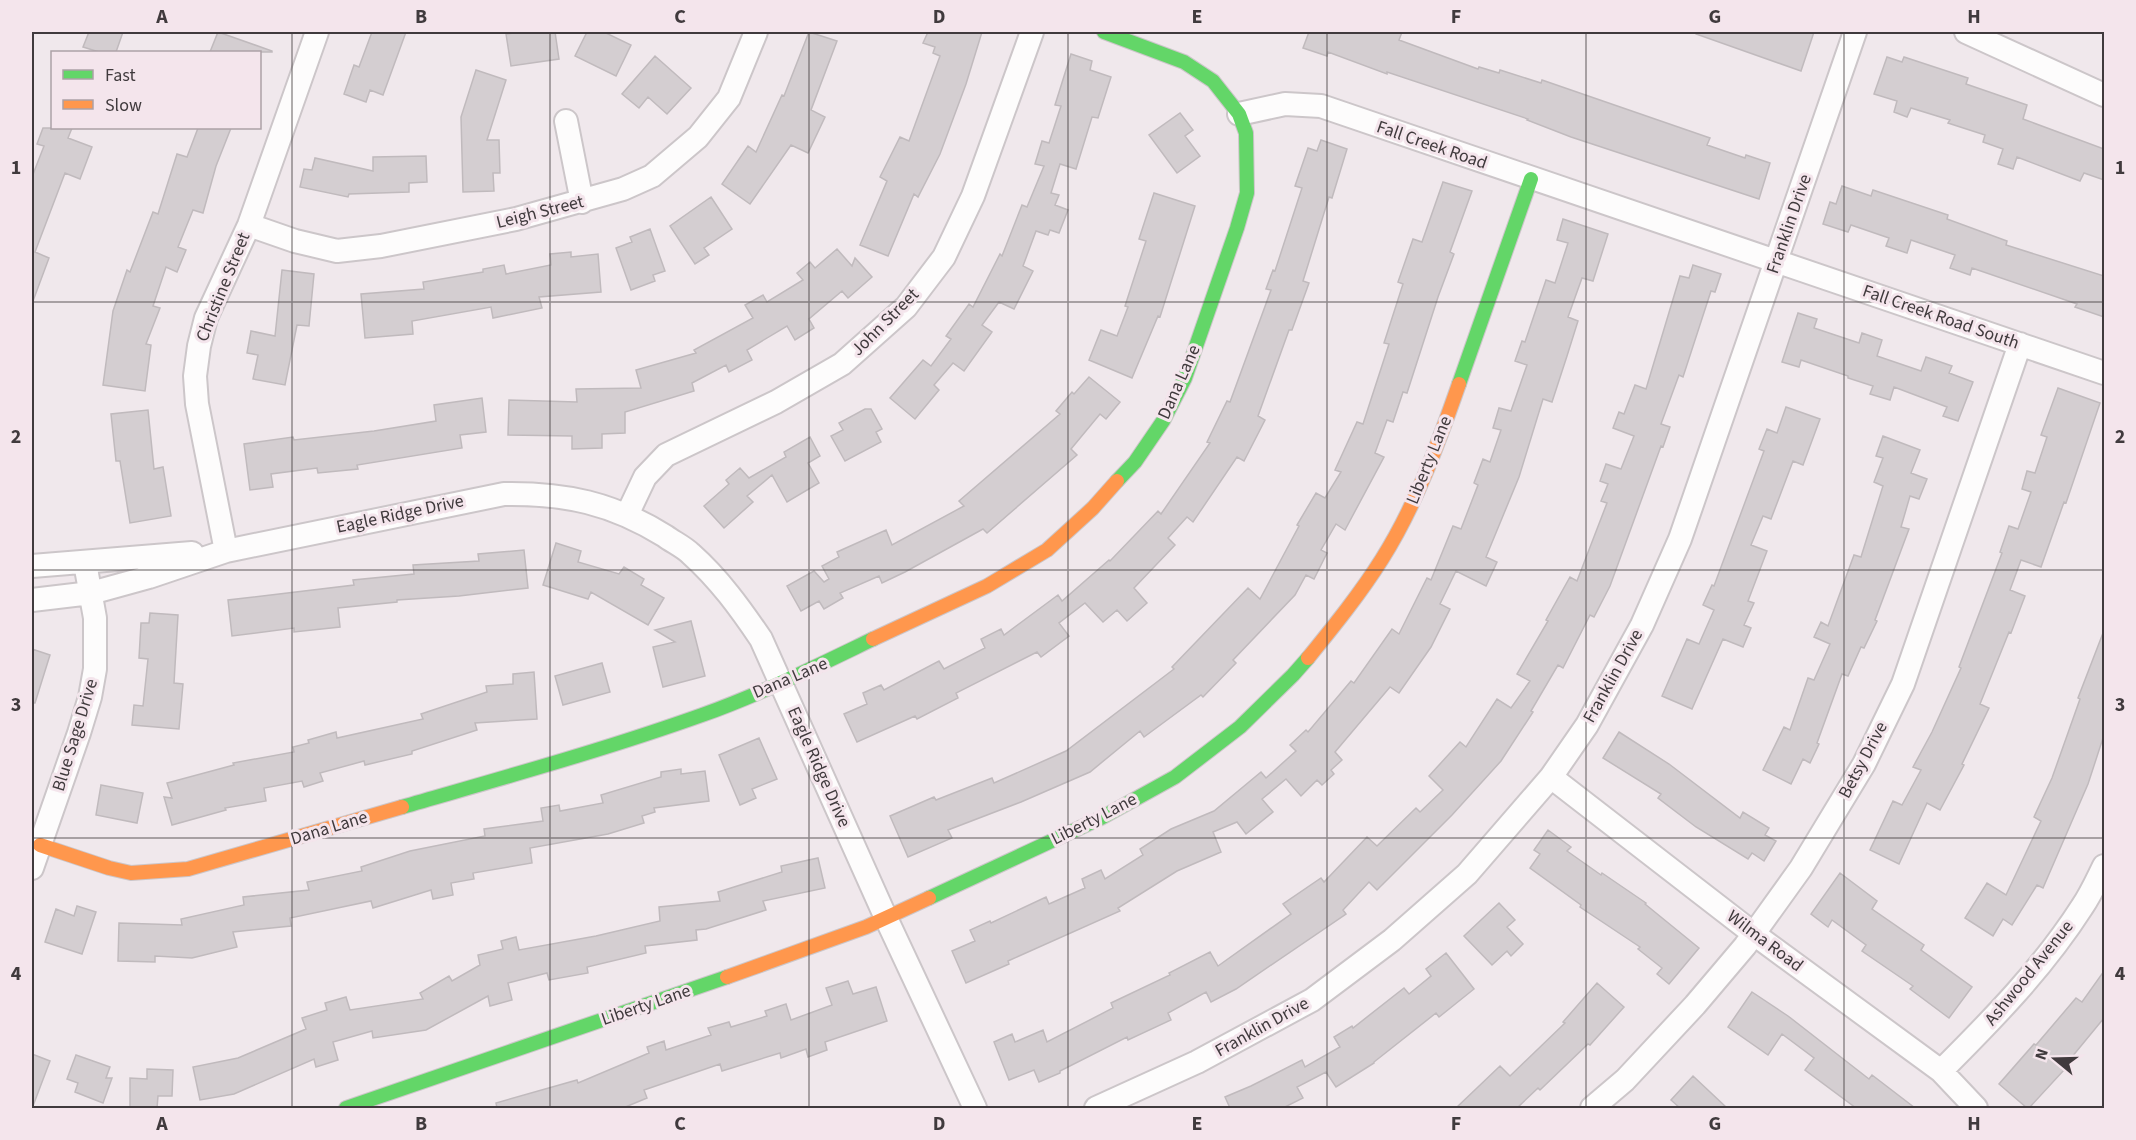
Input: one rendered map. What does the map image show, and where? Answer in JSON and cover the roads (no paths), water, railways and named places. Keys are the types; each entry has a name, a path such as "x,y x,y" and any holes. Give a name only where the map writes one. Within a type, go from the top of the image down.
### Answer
{"street":[{"name":"Christine Street","path":"226,551 197,404 195,376 198,346 207,318 249,225 316,32"},
{"name":"Leigh Street","path":"249,225 337,251 381,246 516,219 622,189 652,176 698,137 729,98 756,32"},
{"name":"John Street","path":"627,515 645,477 666,454 776,402 842,364 906,307 944,257 973,196 1032,32"},
{"path":"1104,32 1184,62 1213,81 1239,114"},
{"name":"Franklin Drive","path":"1096,1108 1197,1062 1311,1000 1392,940 1467,874 1551,777 1587,724 1642,625 1680,539 1855,32"},
{"path":"1966,32 2104,95"},
{"name":"Fall Creek Road","path":"1239,114 1285,104 1321,106 1531,179 1777,260"},
{"name":"Dana Lane","path":"40,844 109,868 131,873 188,869 598,750 704,714 781,683 987,586 1047,550 1093,508 1135,462 1163,421 1185,378 1247,193 1246,133 1239,114"},
{"path":"566,121 582,202"},
{"name":"Liberty Lane","path":"346,1108 866,927 1101,818 1175,777 1240,727 1293,675 1348,610 1383,558 1410,508 1440,439 1531,179"},
{"name":"Fall Creek Road South","path":"1777,260 2104,373"},
{"name":"Betsy Drive","path":"1592,1108 1624,1080 1695,1005 1754,934 1801,868 1864,764 1903,684 2020,344"},
{"name":"Eagle Ridge Drive","path":"32,566 226,551 504,494 533,493 556,496 599,504 627,515 690,552 734,599 760,639 975,1108"},
{"name":"Eagle Ridge Drive","path":"32,600 92,593 226,551"},
{"name":"Blue Sage Drive","path":"32,868 90,697 96,643 92,593 85,563"},
{"name":"Wilma Road","path":"1551,777 1754,934 1941,1071 1976,1108"},
{"name":"Ashwood Avenue","path":"1941,1071 1983,1029 2046,958 2083,906 2104,866"}]}
